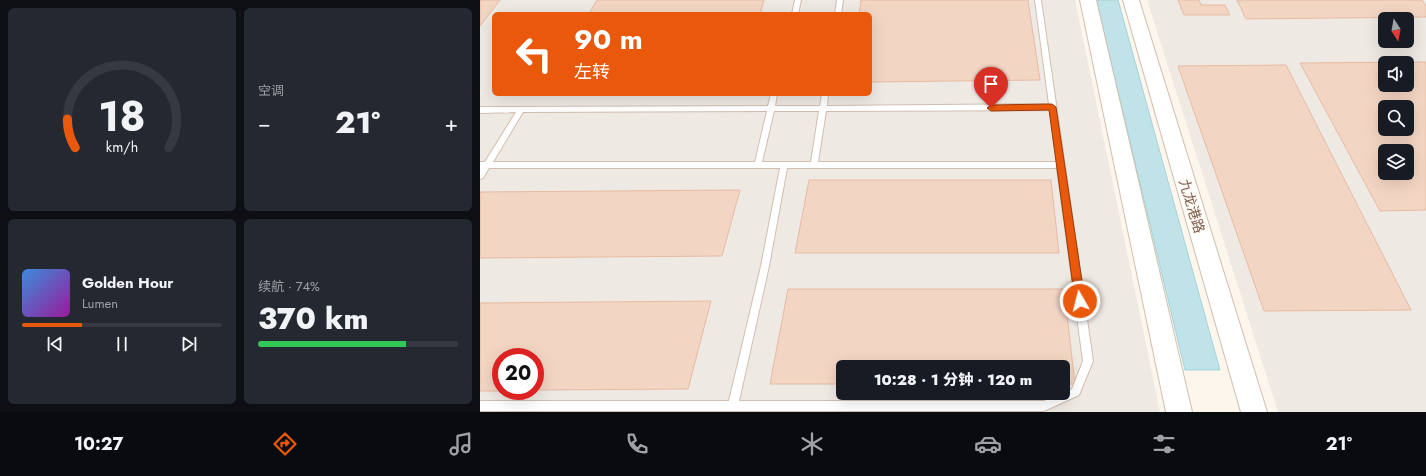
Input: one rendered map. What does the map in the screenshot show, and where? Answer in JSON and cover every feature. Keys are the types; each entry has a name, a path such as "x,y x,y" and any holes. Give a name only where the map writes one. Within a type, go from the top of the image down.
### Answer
{"street":[{"path":"1088,0 1179,412"},
{"name":"九龙港路","path":"1131,0 1254,412"}],"lane":[{"path":"795,12 798,0"},
{"path":"838,12 840,0"},
{"path":"480,406 1044,406 1076,392 1088,361 1038,0"},
{"path":"758,165 773,96"},
{"path":"814,165 825,96"},
{"path":"480,110 1052,107"},
{"path":"480,176 483,165 520,110"},
{"path":"483,165 1060,166"},
{"path":"733,406 765,266 784,165"}],"shaded area":[{"path":"480,0 1075,0 1160,412 480,412"},
{"path":"1147,0 1426,0 1426,412 1278,412"}],"water":[{"path":"1096,0 1118,0 1220,370 1185,370"}],"building":[{"path":"480,0 500,0 480,26"},
{"path":"597,0 764,0 761,12 590,12"},
{"path":"861,0 1028,0 1040,80 872,82 872,12 859,12"},
{"path":"1178,0 1199,0 1201,5 1225,5 1230,15 1184,15"},
{"path":"1237,0 1422,0 1426,6 1426,17 1414,17 1414,12 1378,12 1378,18 1246,19"},
{"path":"1378,62 1378,92 1414,92 1414,62 1426,62 1426,210 1380,211 1300,63"},
{"path":"1286,65 1411,310 1264,311 1178,66"},
{"path":"809,180 1051,180 1059,253 795,253"},
{"path":"740,190 722,256 480,258 480,192"},
{"path":"788,289 1064,289 1075,384 1070,384 1070,360 836,360 836,384 770,384"},
{"path":"711,301 688,389 544,390 544,348 492,348 492,391 480,391 480,303"}],"route":[{"path":"991,108 1052,107 1080,301"}]}
